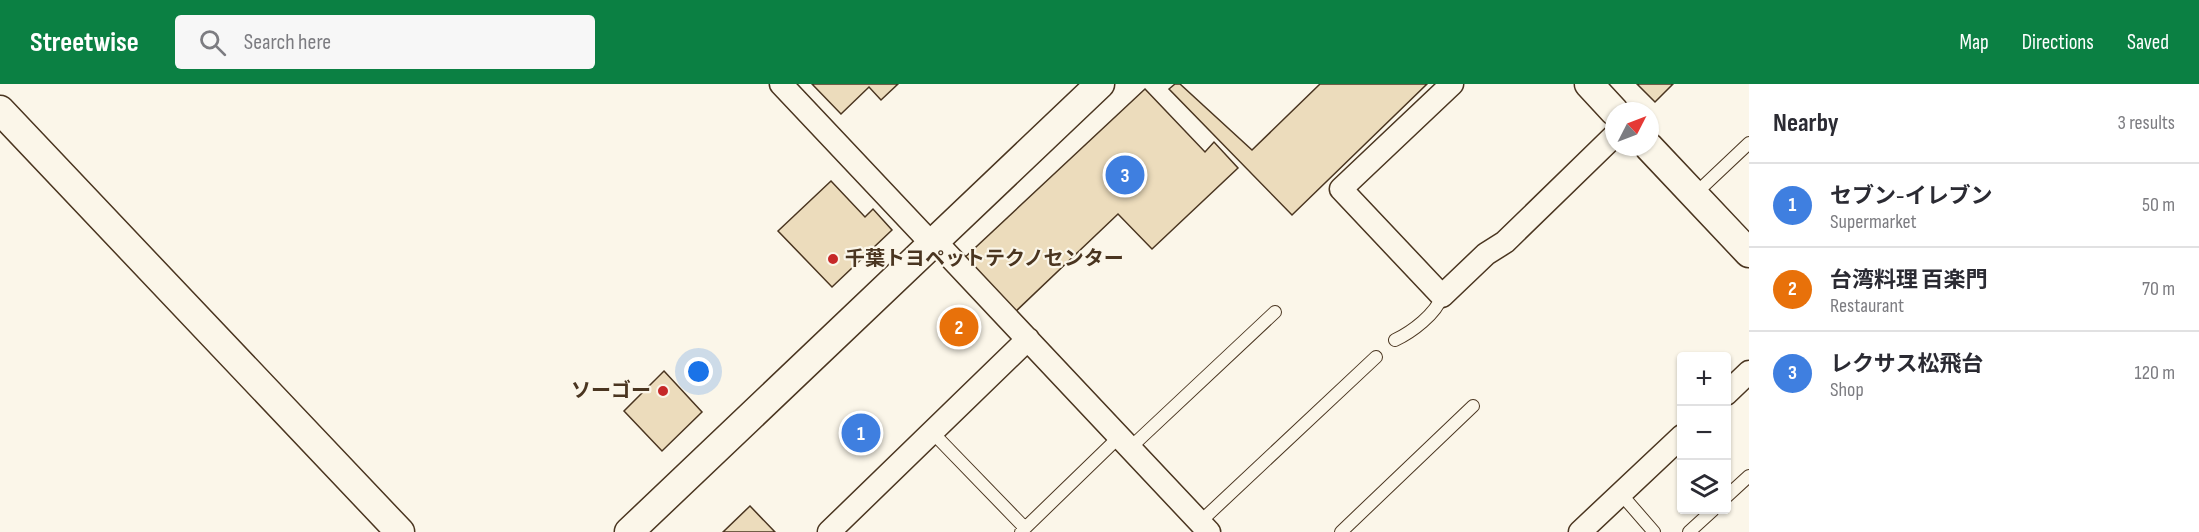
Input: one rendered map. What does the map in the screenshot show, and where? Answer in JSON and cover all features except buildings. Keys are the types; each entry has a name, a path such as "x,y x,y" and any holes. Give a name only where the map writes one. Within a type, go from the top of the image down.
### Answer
{"street":[{"path":"781,84 1028,339 1205,527"},
{"path":"629,532 1100,84"},
{"path":"1452,84 1341,189 1442,296 1486,254 1505,242 1605,145"},
{"path":"1589,84 1606,102"},
{"path":"0,110 400,532"},
{"path":"1657,156 1749,253"},
{"path":"829,532 1028,339"},
{"path":"1731,389 1749,372"},
{"path":"1580,532 1677,441"}],"lane":[{"path":"1694,195 1749,143"},
{"path":"1395,340 1406,335 1439,306 1442,296"},
{"path":"932,432 1023,530 1275,312"},
{"path":"1205,527 1376,357"},
{"path":"1341,532 1473,406"},
{"path":"1731,492 1749,476"},
{"path":"1621,494 1654,532"},
{"path":"1689,532 1709,514"}],"place":[{"name":"レクサス松飛台","path":"1125,175"},
{"name":"千葉トヨペットテクノセンター","path":"833,259"},
{"name":"台湾料理 百楽門","path":"959,327"},
{"name":"ソーゴー","path":"663,391"},
{"name":"セブン-イレブン","path":"861,433"}]}
